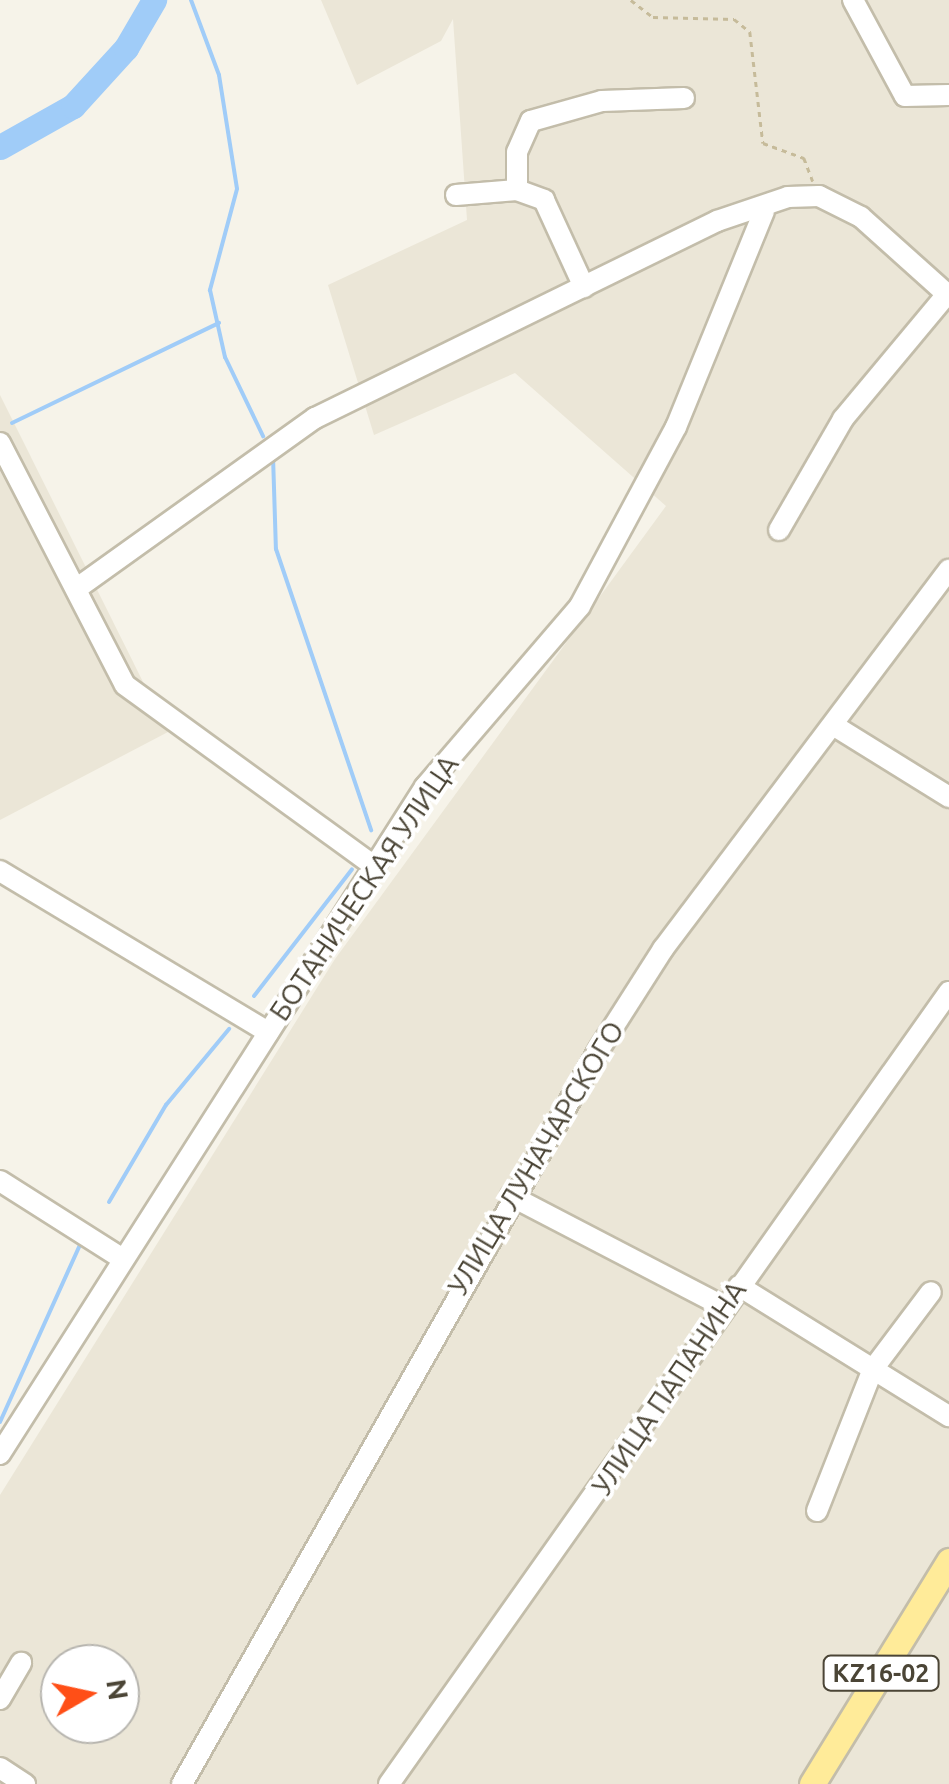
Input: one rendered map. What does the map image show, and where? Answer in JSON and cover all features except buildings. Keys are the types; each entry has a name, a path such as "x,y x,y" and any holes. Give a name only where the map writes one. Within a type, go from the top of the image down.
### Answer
{"main road":[{"name":"KZ16-02","path":"812,1784 949,1561"}],"street":[{"path":"853,0 905,96 949,96"},
{"path":"517,190 517,152 531,121 602,101 684,98"},
{"path":"456,195 517,190 556,216 584,286"},
{"path":"76,589 278,440 717,222 764,211 788,197 819,196 862,217 948,295 843,419 779,530"},
{"name":"БОТАНИЧЕСКАЯ УЛИЦА","path":"0,1454 373,865 444,763 580,606 676,427 764,211"},
{"path":"0,443 126,686 373,865"},
{"name":"УЛИЦА ЛУНАЧАРСКОГО","path":"182,1784 512,1196 663,949 949,570"},
{"path":"833,725 949,797"},
{"path":"0,871 268,1032"},
{"name":"УЛИЦА ПАПАНИНА","path":"390,1784 949,992"},
{"path":"0,1181 123,1258"},
{"path":"512,1196 724,1307"},
{"path":"739,1286 949,1416"},
{"path":"817,1511 873,1369 931,1292"},
{"path":"0,1699 21,1663"},
{"path":"0,1768 25,1784"}],"path":[{"path":"631,0 653,17 734,19 750,32 763,143 804,158 819,196"}],"shaded area":[{"path":"321,0 949,0 949,1784 0,1784 0,1495 335,959 666,506 515,373 374,435 328,285 467,220 453,19 441,41 357,85"},
{"path":"0,395 168,732 0,820"}],"waterway":[{"path":"0,147 73,106 126,48 154,0"},
{"path":"191,0 219,75 237,189 210,290 225,357 263,436"},
{"path":"12,423 219,323"},
{"path":"273,456 276,549 371,830"},
{"path":"254,996 352,869"},
{"path":"109,1202 166,1105 229,1029"},
{"path":"0,1422 82,1240"}]}
